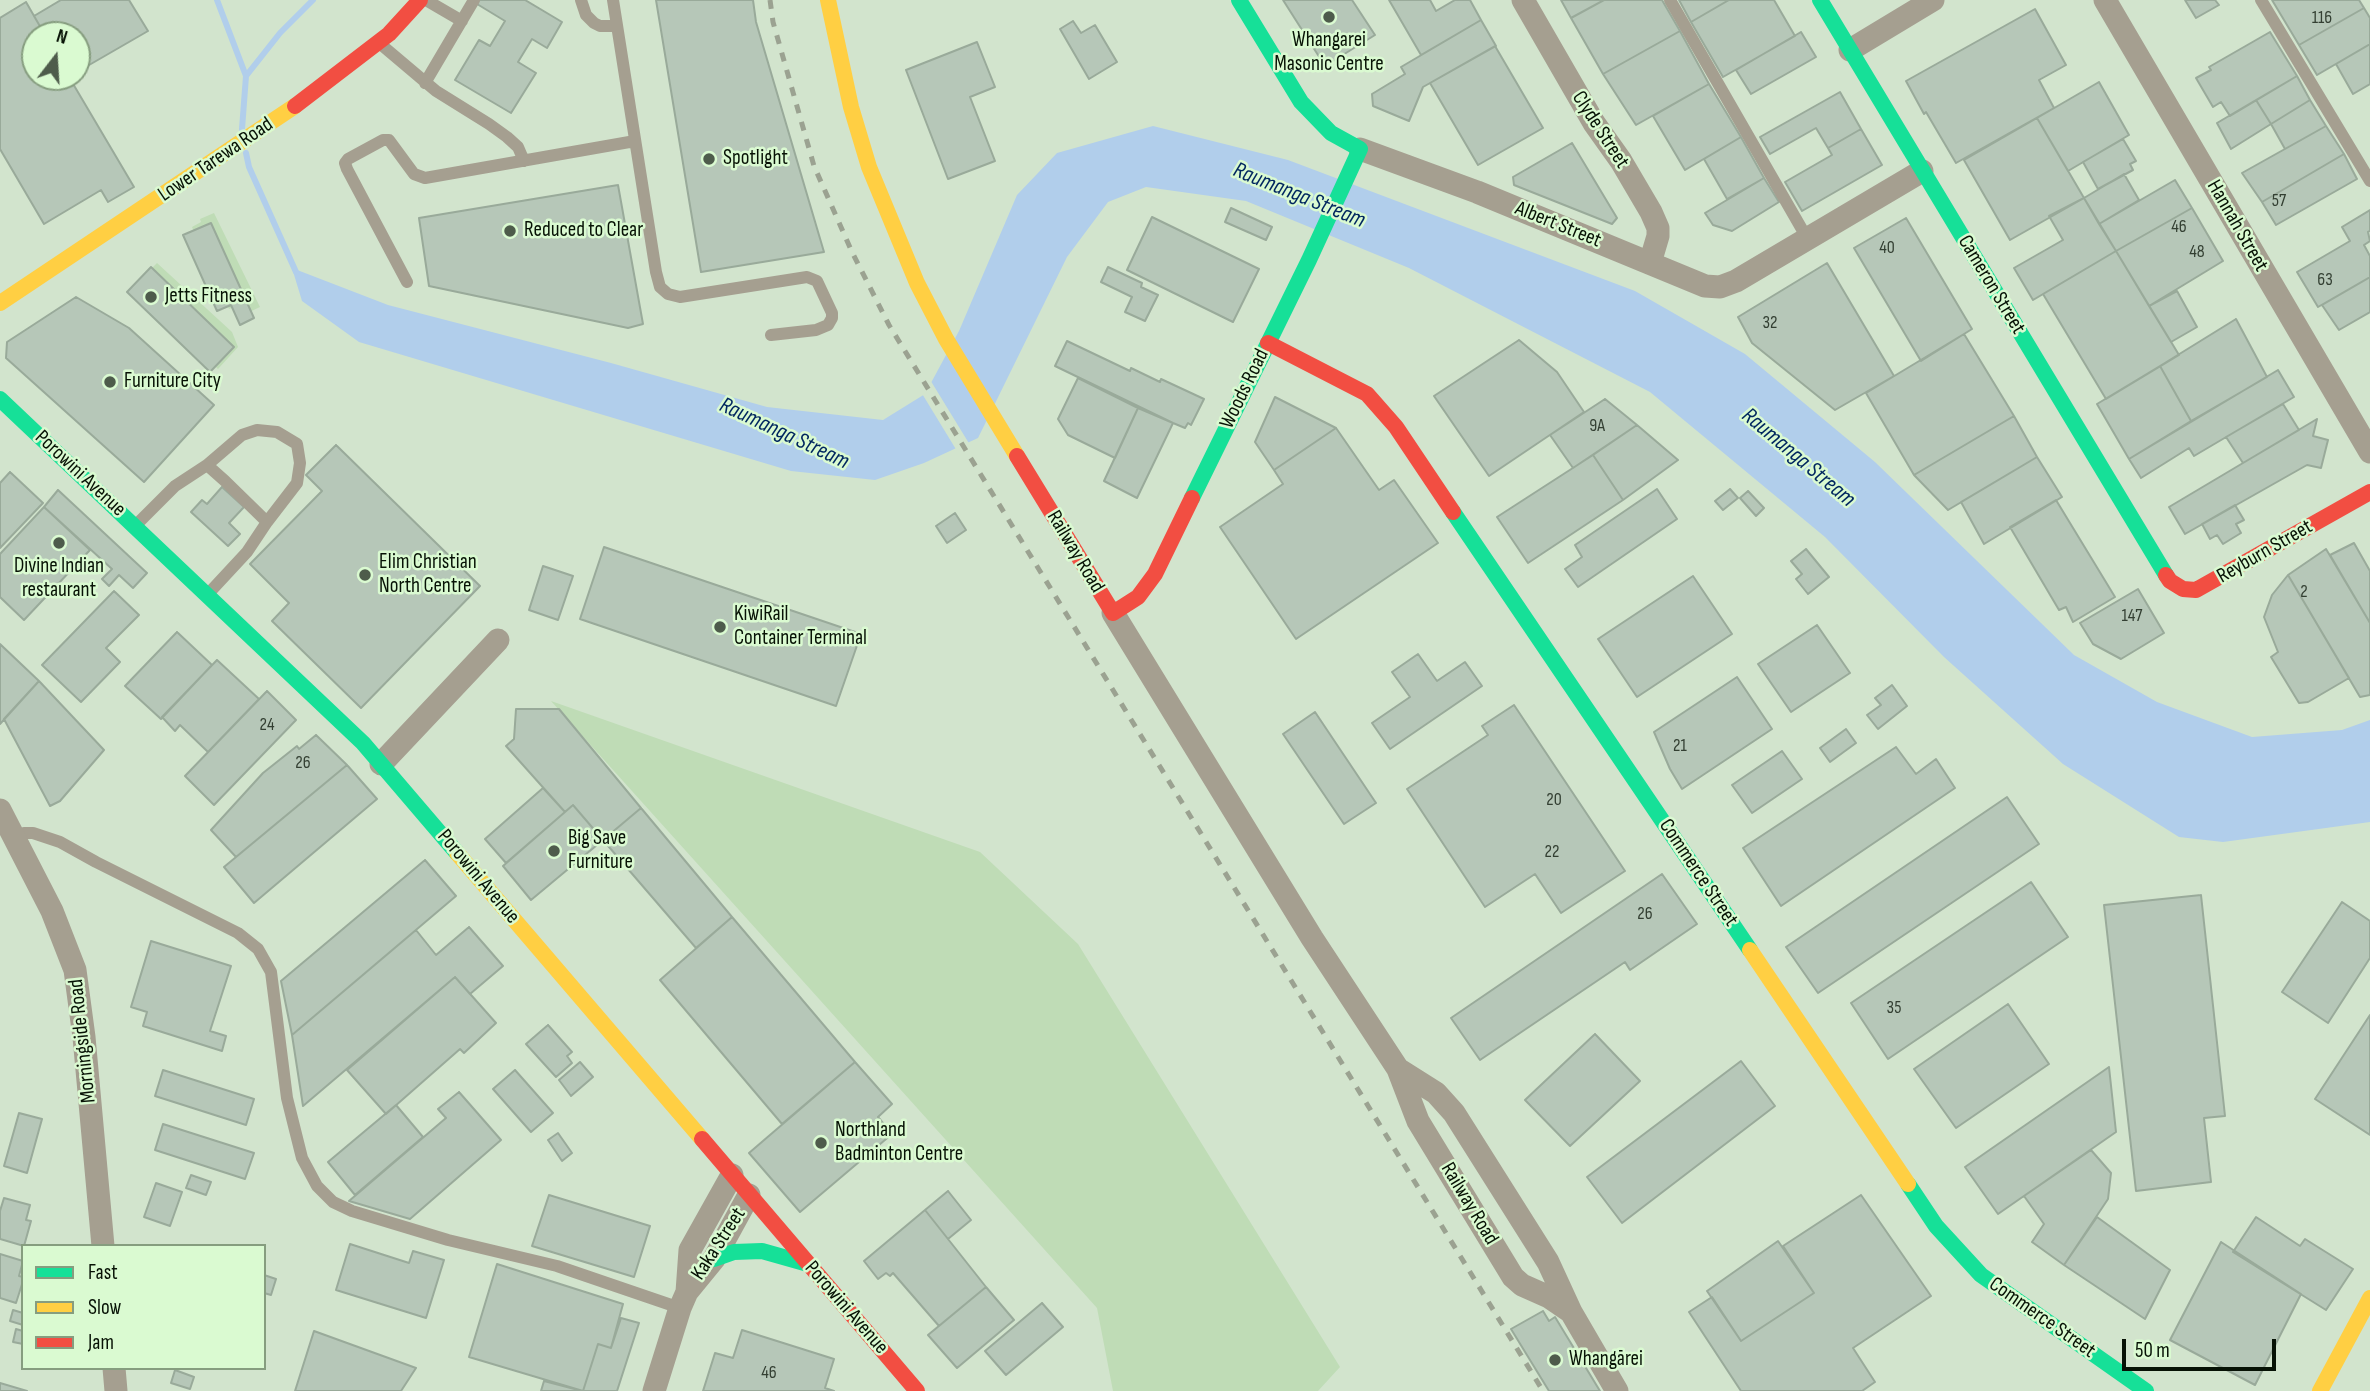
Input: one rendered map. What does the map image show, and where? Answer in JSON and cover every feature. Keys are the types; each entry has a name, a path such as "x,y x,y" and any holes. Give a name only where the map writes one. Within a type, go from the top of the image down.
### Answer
{"street":[{"name":"Lower Tarewa Road","path":"0,303 273,122 389,34 420,0"},
{"name":"Railway Road","path":"828,0 851,107 869,167 917,283 946,339 1312,939 1398,1069 1418,1121 1516,1280 1571,1312"},
{"name":"Albert Street","path":"1239,0 1301,102 1331,133 1360,149 1476,192 1705,286 1720,286 1736,281 1922,171"},
{"name":"Clyde Street","path":"1523,0 1594,123 1621,161 1651,212 1658,228 1658,236 1650,263"},
{"name":"Cameron Street","path":"1820,0 2162,570"},
{"path":"1850,50 1933,0"},
{"name":"Hannah Street","path":"2105,0 2370,452"},
{"name":"Woods Road","path":"1113,613 1136,599 1152,580 1360,149"},
{"name":"Commerce Street","path":"1268,343 1367,394 1396,427 1937,1226 1958,1252 2004,1293 2146,1391"},
{"name":"Porowini Avenue","path":"0,399 363,743 917,1391"},
{"name":"Reyburn Street","path":"2162,570 2177,587 2189,590 2203,587 2370,492"},
{"path":"381,764 498,640"},
{"name":"Morningside Road","path":"0,810 51,911 75,970 84,1037 103,1244"},
{"name":"Railway Road","path":"1398,1069 1436,1093 1452,1110 1548,1262 1571,1312 1617,1391"},
{"name":"Kaka Street","path":"654,1391 683,1300 690,1250 732,1175"},
{"name":"Kaka Street","path":"683,1300 714,1259 749,1195"},
{"path":"714,1259 734,1252 762,1251 808,1264"},
{"path":"2320,1391 2370,1298"},
{"path":"114,1370 116,1391"}],"lane":[{"path":"426,0 462,21"},
{"path":"425,83 474,0"},
{"path":"582,0 586,15 594,23 600,26 617,26"},
{"path":"613,0 656,272 663,290 674,297 680,297 807,277 817,281 831,313 832,318 828,325 816,330 771,335"},
{"path":"1670,0 1807,238"},
{"path":"2260,0 2370,181"},
{"path":"378,42 425,83 507,137 518,147 524,161"},
{"path":"407,282 346,169 345,163 348,159 383,140 394,144 414,174 425,178 635,141"},
{"path":"135,526 175,486 207,465 242,435 257,430 277,432 297,444 300,463 297,482 247,552 207,594"},
{"path":"207,465 267,522"},
{"path":"14,839 24,833 33,833 60,842 238,933 258,949 271,972 287,1098 302,1158 317,1185 333,1202 352,1211 448,1240 683,1300"}],"green space":[{"path":"214,213 260,307 241,316 236,306 229,309 192,227 201,222 200,219"},
{"path":"157,263 232,332 238,347 218,369 134,292 143,277"},
{"path":"551,701 980,852 1078,944 1340,1367 1318,1391 1113,1391 1097,1308"}],"water":[{"path":"1153,126 1288,160 1635,291 1745,354 1875,462 2074,655 2157,702 2252,737 2342,730 2370,720 2370,822 2223,842 2179,837 2063,764 1944,657 1825,537 1650,392 1409,268 1246,201 1146,187 1108,202 1067,257 978,438 924,463 875,480 791,471 359,342 302,301 292,268 388,305 767,407 883,420 925,394 959,331 1017,195 1057,153"}],"pier":[{"path":"929,378 970,445 957,451 921,392"}],"building":[{"path":"61,0 129,0 148,31 91,64 91,21 37,21 34,16"},
{"path":"479,0 525,0 562,22 547,48 532,39 518,62 536,73 511,113 455,80 479,40 490,46 505,21 477,4"},
{"path":"656,0 753,0 756,22 824,252 701,272"},
{"name":"Whangarei Masonic Centre","path":"1283,0 1352,0 1375,35 1325,66"},
{"path":"1389,0 1430,0 1436,11 1455,0 1470,0 1481,20 1421,55"},
{"path":"1561,0 1604,0 1571,18"},
{"path":"1604,0 1662,0 1680,31 1603,74 1571,18"},
{"path":"1679,0 1729,0 1691,22"},
{"path":"1729,0 1774,0 1795,36 1723,77 1691,22"},
{"path":"2185,0 2215,0 2219,5 2196,18"},
{"path":"2272,0 2359,0 2364,8 2299,45"},
{"path":"26,2 37,21 21,21 21,91 77,91 134,187 108,202 101,190 44,224 0,149 0,18"},
{"path":"2364,8 2370,18 2370,44 2317,75 2299,45"},
{"path":"2035,9 2066,65 2039,80 2054,108 1956,163 1906,81"},
{"path":"1481,20 1496,46 1423,87 1409,121 1373,106 1372,94 1405,74 1401,67"},
{"path":"1073,21 1081,33 1095,25 1117,62 1089,79 1060,29"},
{"path":"1680,31 1709,84 1636,125 1603,74"},
{"path":"1801,32 1816,57 1751,94 1736,70"},
{"path":"2270,32 2297,76 2230,116 2221,102 2213,107 2196,78 2211,70 2209,67"},
{"path":"977,42 995,87 970,97 995,161 948,179 906,70"},
{"path":"2370,44 2370,84 2353,94 2336,64"},
{"path":"1495,46 1543,128 1478,165 1430,83"},
{"path":"2297,76 2310,100 2271,124 2256,100"},
{"path":"2099,82 2129,135 2068,171 2037,118"},
{"path":"1709,84 1741,137 1685,170 1653,116"},
{"path":"1840,92 1861,129 1828,148 1816,128 1770,154 1760,137"},
{"path":"2256,100 2271,124 2231,149 2217,123"},
{"path":"2310,100 2326,126 2285,149 2271,124"},
{"path":"2037,118 2084,198 2010,240 1964,160"},
{"path":"2326,126 2344,154 2262,202 2242,173"},
{"path":"1861,129 1882,165 1802,211 1785,182 1832,155 1828,148"},
{"path":"1741,137 1764,178 1727,199 1704,159"},
{"path":"2123,139 2136,161 2130,164 2133,170 2098,189 2083,162"},
{"path":"1572,143 1617,218 1612,224 1514,185 1513,177"},
{"path":"2344,154 2357,179 2276,225 2262,202"},
{"path":"2124,174 2139,200 2099,224 2084,198"},
{"path":"1764,178 1779,202 1732,231 1713,225 1705,213"},
{"path":"2175,180 2192,208 2116,251 2099,224"},
{"path":"618,185 643,324 628,328 429,286 419,218"},
{"path":"2084,198 2116,251 2033,300 2014,268 2063,240 2049,216"},
{"path":"1231,208 1272,227 1266,240 1225,222"},
{"path":"2192,208 2223,261 2149,306 2116,251"},
{"path":"2370,210 2370,241 2364,245 2370,256 2370,277 2318,307 2297,272 2350,241 2342,227"},
{"path":"1152,217 1259,269 1233,322 1127,270"},
{"path":"1906,218 1972,329 1921,361 1854,248"},
{"path":"211,223 254,318 240,325 231,305 217,311 183,235"},
{"path":"2116,251 2179,355 2106,399 2043,294"},
{"path":"1827,263 1894,376 1835,410 1752,343 1738,317"},
{"path":"151,267 234,347 210,372 127,292"},
{"path":"1108,267 1142,283 1141,287 1158,295 1145,321 1125,312 1132,297 1101,282"},
{"path":"2370,277 2370,312 2339,330 2322,305"},
{"path":"2177,291 2197,327 2171,342 2149,306"},
{"name":"Furniture City","path":"76,297 129,328 214,405 144,482 6,358 7,342"},
{"path":"2236,319 2267,377 2191,421 2160,366"},
{"path":"1964,334 2014,416 1914,475 1866,393"},
{"path":"1519,340 1557,372 1584,412 1489,476 1434,396"},
{"path":"1067,341 1130,371 1131,368 1160,382 1161,379 1204,399 1191,425 1188,423 1185,428 1173,423 1055,366"},
{"path":"2160,366 2191,421 2129,459 2097,404"},
{"path":"2278,370 2294,397 2194,456 2189,448 2141,478 2129,459"},
{"path":"1078,378 1138,408 1115,458 1068,435 1058,419"},
{"path":"1275,397 1336,428 1274,470 1255,442"},
{"path":"1605,399 1637,425 1573,468 1550,435"},
{"path":"2283,404 2299,430 2243,463 2226,437"},
{"path":"1138,408 1173,423 1137,498 1104,481"},
{"path":"2014,416 2037,457 1948,510 1914,475"},
{"path":"2317,419 2313,436 2328,440 2321,468 2307,465 2185,534 2169,507"},
{"path":"1637,425 1678,460 1623,500 1593,455"},
{"path":"1336,428 1379,490 1394,480 1438,543 1296,639 1220,527 1283,484 1274,470"},
{"name":"Elim Christian North Centre","path":"336,445 480,586 361,708 272,621 289,603 250,564 322,491 306,475"},
{"path":"1593,455 1623,500 1528,563 1497,517"},
{"path":"2037,457 2062,497 1984,544 1961,502"},
{"path":"10,472 43,503 0,548 0,483"},
{"path":"222,487 244,507 229,523 240,534 228,546 191,512 202,500 207,504"},
{"path":"1657,489 1677,519 1578,587 1565,569 1582,557 1575,545"},
{"path":"1730,489 1738,498 1723,510 1715,501"},
{"path":"58,490 147,573 133,588 119,575 109,586 102,579 112,569 44,507"},
{"path":"1748,491 1764,508 1756,516 1740,498"},
{"path":"2056,500 2115,597 2073,622 2066,607 2059,610 2010,527"},
{"path":"2235,505 2244,520 2236,524 2241,533 2223,544 2217,535 2210,539 2202,524"},
{"path":"44,507 90,550 24,620 0,597 0,554"},
{"path":"955,513 966,530 947,543 936,526"},
{"path":"2354,543 2370,571 2370,623 2330,555"},
{"name":"KiwiRail Container Terminal","path":"604,547 861,634 836,706 580,619"},
{"path":"1806,549 1829,577 1808,594 1796,579 1802,574 1791,561"},
{"path":"2326,549 2370,623 2370,695 2360,697 2288,575"},
{"path":"543,566 573,576 558,620 529,610"},
{"path":"2288,575 2349,678 2308,702 2299,703 2271,657 2278,652 2264,617 2272,595"},
{"path":"1693,576 1732,634 1637,697 1598,639"},
{"path":"2138,589 2164,633 2121,659 2093,644 2080,623"},
{"path":"114,591 139,615 106,648 120,662 81,702 42,665"},
{"path":"1817,625 1850,673 1791,712 1758,664"},
{"path":"177,632 212,665 161,719 125,686"},
{"path":"0,644 39,681 0,724"},
{"path":"1418,654 1437,681 1465,662 1482,686 1390,749 1372,723 1410,697 1392,672"},
{"path":"217,660 259,699 208,752 180,725 175,731 162,717"},
{"path":"1737,677 1772,729 1682,789 1654,732"},
{"path":"39,681 104,750 60,801 50,806 4,719"},
{"path":"1892,685 1907,706 1878,729 1867,715 1881,705 1875,698"},
{"path":"267,691 296,720 214,805 185,776"},
{"path":"1514,705 1625,871 1561,913 1535,874 1485,907 1407,789 1488,735 1482,726"},
{"path":"516,709 559,709 641,808 603,840 573,805 565,812 506,746 514,739"},
{"path":"1315,712 1376,803 1344,824 1283,734"},
{"path":"1846,729 1856,743 1830,762 1820,748"},
{"path":"316,735 347,765 236,857 211,830 263,773 297,746 299,749"},
{"path":"1896,747 1916,774 1936,759 1955,788 1781,906 1743,848"},
{"path":"1782,751 1802,779 1752,813 1732,785"},
{"path":"347,765 377,799 254,903 224,867"},
{"path":"543,788 565,812 506,863 485,839"},
{"path":"2007,797 2039,844 1818,993 1786,947"},
{"name":"Big Save Furniture","path":"573,805 603,840 531,900 503,866"},
{"path":"641,808 732,917 696,948 603,840"},
{"path":"425,860 456,896 292,1035 281,981"},
{"path":"1662,874 1697,924 1630,970 1625,962 1480,1060 1451,1018"},
{"path":"2031,882 2068,937 1888,1059 1851,1003"},
{"path":"2201,895 2225,1116 2204,1118 2211,1182 2136,1191 2104,905"},
{"path":"2342,902 2370,921 2370,958 2328,1023 2282,992"},
{"path":"732,917 855,1062 782,1124 660,980"},
{"path":"469,927 503,966 470,994 455,977 303,1106 292,1035 416,930 436,955"},
{"path":"151,941 231,966 210,1031 226,1036 222,1051 143,1026 147,1012 131,1007"},
{"path":"455,977 496,1023 464,1053 460,1049 386,1114 347,1070"},
{"path":"2008,1004 2049,1064 1956,1128 1914,1069"},
{"path":"2370,1015 2370,1135 2315,1099"},
{"path":"548,1025 572,1052 567,1056 572,1063 556,1077 526,1044"},
{"path":"1595,1034 1640,1081 1570,1146 1525,1100"},
{"path":"1741,1061 1775,1106 1622,1223 1587,1177"},
{"path":"580,1062 593,1077 571,1096 559,1080"},
{"name":"Northland Badminton Centre","path":"855,1062 892,1104 878,1117 892,1134 800,1212 749,1153"},
{"path":"2109,1067 2116,1132 1998,1214 1965,1167"},
{"path":"163,1070 254,1099 246,1125 155,1096"},
{"path":"515,1070 553,1113 531,1132 493,1089"},
{"path":"459,1092 501,1140 410,1219 349,1201 446,1118 438,1109"},
{"path":"396,1105 423,1137 355,1195 328,1162"},
{"path":"19,1113 42,1119 27,1173 4,1166"},
{"path":"163,1124 254,1153 245,1179 155,1150"},
{"path":"558,1133 572,1153 562,1161 548,1140"},
{"path":"2091,1150 2111,1173 2108,1199 2064,1265 2032,1242 2044,1224 2024,1196"},
{"path":"191,1175 211,1182 206,1195 186,1188"},
{"path":"156,1183 182,1192 170,1226 144,1217"},
{"path":"948,1191 971,1220 948,1239 925,1210"},
{"path":"549,1195 650,1226 634,1277 532,1246"},
{"path":"1861,1195 1931,1296 1853,1348 1875,1382 1862,1391 1741,1391 1689,1312 1712,1297 1741,1341 1814,1293 1783,1246"},
{"path":"4,1198 30,1205 26,1220 31,1221 25,1244 0,1239 0,1211"},
{"path":"925,1210 986,1287 939,1326 893,1273 890,1276 886,1273 878,1279 864,1261"},
{"path":"2097,1217 2170,1270 2145,1319 2064,1265"},
{"path":"2256,1217 2300,1246 2305,1239 2353,1269 2326,1310 2233,1252"},
{"path":"1778,1241 1814,1293 1741,1341 1707,1291"},
{"path":"2221,1242 2301,1294 2255,1385 2170,1340"},
{"path":"350,1244 409,1263 413,1251 444,1260 426,1318 336,1290"},
{"path":"0,1254 21,1260 21,1287 16,1303 0,1298"},
{"path":"497,1264 623,1304 611,1348 598,1344 583,1391 469,1357"},
{"path":"266,1276 276,1279 271,1295 266,1294"},
{"path":"986,1287 1014,1320 957,1368 928,1335"},
{"path":"1042,1303 1063,1327 1006,1375 985,1351"},
{"path":"13,1310 21,1312 21,1324 10,1321"},
{"name":"Whangārei","path":"1543,1311 1549,1321 1555,1317 1600,1391 1549,1391 1511,1329"},
{"path":"621,1318 639,1323 617,1391 583,1391 598,1344 611,1348"},
{"path":"16,1329 21,1330 21,1344 13,1342"},
{"path":"742,1330 834,1359 825,1388 834,1391 703,1391 715,1353 733,1358"},
{"path":"314,1331 416,1368 401,1391 295,1391"},
{"path":"175,1370 194,1377 190,1389 171,1383"},
{"path":"544,1381 582,1391 541,1391"},
{"path":"0,1383 27,1391 0,1391"}],"waterway":[{"name":"Raumanga Stream","path":"217,0 246,76 242,129"},
{"path":"246,76 280,33 313,0"},
{"name":"Raumanga Stream","path":"246,153 249,167 296,272"}],"railway":[{"path":"770,0 773,22 814,166 852,252 889,325 1543,1391"}],"traffic: fast":[{"path":"1192,498 1309,260 1360,149 1331,133 1301,102 1239,0"},
{"path":"1820,0 2166,575"},
{"path":"0,399 363,743 457,853"},
{"path":"1453,512 1750,950"},
{"path":"1908,1184 1936,1226 1981,1275 2146,1391"},
{"path":"714,1259 734,1252 762,1251 808,1264"}],"traffic: slow":[{"path":"828,0 851,107 869,167 917,283 946,339 1017,456"},
{"path":"0,303 295,106"},
{"path":"457,853 702,1139"},
{"path":"1750,950 1908,1184"},
{"path":"2320,1391 2370,1298"}],"traffic: jam":[{"path":"295,106 389,34 420,0"},
{"path":"1268,343 1367,394 1396,427 1453,512"},
{"path":"1017,456 1113,613 1138,597 1155,574 1192,498"},
{"path":"2166,575 2183,589 2196,590 2370,492"},
{"path":"702,1139 917,1391"}],"place":[{"name":"Whangarei Masonic Centre","path":"1329,17"},
{"name":"Spotlight","path":"709,159"},
{"name":"Reduced to Clear","path":"510,231"},
{"name":"Jetts Fitness","path":"151,297"},
{"name":"Furniture City","path":"110,382"},
{"name":"Divine Indian restaurant","path":"59,543"},
{"name":"Elim Christian North Centre","path":"365,575"},
{"name":"KiwiRail Container Terminal","path":"720,627"},
{"name":"Big Save Furniture","path":"554,851"},
{"name":"Northland Badminton Centre","path":"821,1143"},
{"name":"Whangārei","path":"1555,1360"}]}
